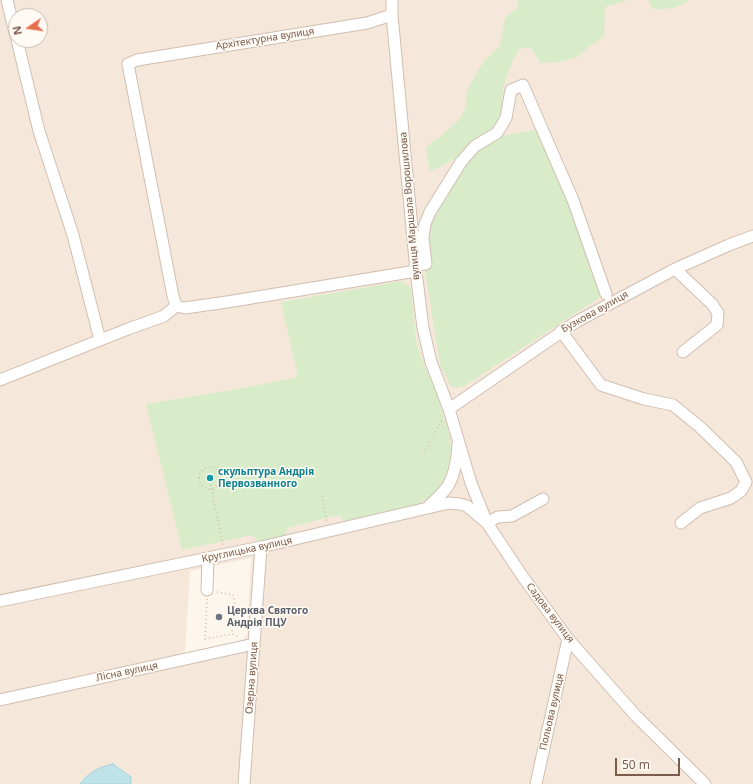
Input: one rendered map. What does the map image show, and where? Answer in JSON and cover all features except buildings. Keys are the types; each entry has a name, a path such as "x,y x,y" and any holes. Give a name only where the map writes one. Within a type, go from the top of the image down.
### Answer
{"street":[{"name":"вулиця Маршала Ворошилова","path":"392,0 392,15 415,268 423,328 431,362 449,409"},
{"name":"Архітектурна вулиця","path":"176,306 128,64 137,60 367,23 392,15"},
{"path":"18,48 39,131 73,235 100,340"},
{"path":"0,380 164,316 176,306 185,308 227,302 415,268 426,264 423,237 425,224 430,212 461,162 475,146 497,133 506,118 511,90 523,85 573,200 606,294"},
{"name":"Бузкова вулиця","path":"449,409 576,322 675,269 753,236"},
{"path":"675,269 712,304 718,313 717,325 683,352"},
{"path":"561,331 601,385 644,399 673,405 700,427 736,462 746,482 741,491 731,498 700,508 681,523"},
{"name":"Садова вулиця","path":"449,409 471,483 487,523 523,577 568,640 636,716 705,784"},
{"path":"428,508 447,487 453,474 457,456 458,441"},
{"path":"487,523 498,518 512,516 543,499"},
{"name":"Круглицька вулиця","path":"0,601 225,554 261,548 449,503 467,506 487,523"},
{"name":"Озерна вулиця","path":"244,784 261,548"},
{"path":"207,590 208,558"},
{"name":"Польова вулиця","path":"536,784 568,640"},
{"name":"Лісна вулиця","path":"0,700 254,644"}],"path":[{"path":"424,453 449,409"},
{"path":"209,467 216,469 221,476 218,487 212,489 203,488 198,481 199,473 205,468 209,467"},
{"path":"210,481 225,554"},
{"path":"322,496 330,532"},
{"path":"207,590 233,595 235,602 232,634 205,639 207,590"}],"shaded area":[{"path":"0,0 753,0 753,784 0,784","holes":["251,558 247,635 238,642 185,653 190,571"]}],"green space":[{"path":"518,0 628,0 605,7 604,37 577,57 560,62 540,63 530,47 519,49 513,59 503,88 502,101 504,113 496,129 482,135 460,156 430,171 426,147 458,121 465,109 467,90 484,61 500,46 505,18 518,7"},
{"path":"648,0 690,0 672,8 653,9"},
{"path":"539,129 563,190 600,297 463,387 451,387 440,365 425,270 429,265 431,220 473,151 500,136"},
{"path":"402,281 411,288 416,339 420,355 438,397 450,437 450,458 446,475 440,488 429,498 417,504 344,521 339,515 287,528 285,535 258,541 252,535 182,550 146,404 243,388 298,377 281,302"}],"water":[{"path":"113,764 131,777 131,784 80,784 87,776 95,771"}],"place":[{"name":"скульптура Андрія Первозванного","path":"210,478"},
{"name":"Церква Святого Андрія ПЦУ","path":"219,617"}]}
